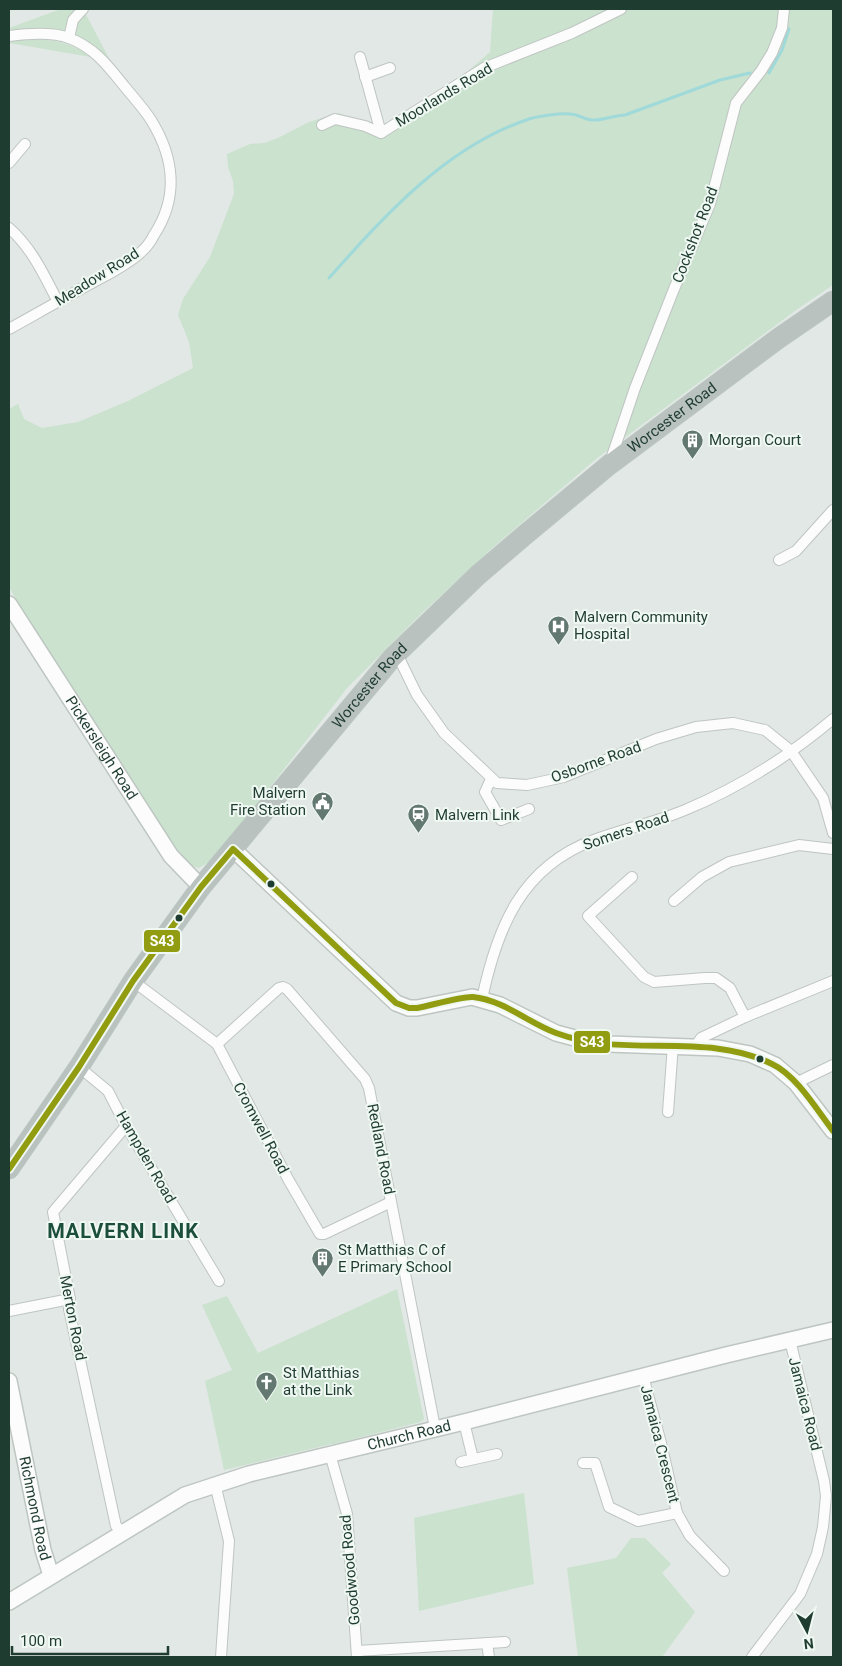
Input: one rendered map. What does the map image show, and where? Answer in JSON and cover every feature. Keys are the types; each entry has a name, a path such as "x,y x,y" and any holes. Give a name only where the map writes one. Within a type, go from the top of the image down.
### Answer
{"highway":[{"name":"Worcester Road","path":"9,1169 133,981 201,887 391,661 478,576 609,465 771,344 831,307"}],"street":[{"path":"69,38 73,20 83,9"},
{"name":"Moorlands Road","path":"322,125 335,119 366,126 380,133 484,68 572,32 621,9"},
{"name":"Cockshot Road","path":"609,465 635,388 710,204 736,103 762,71 772,53 782,28 784,9"},
{"name":"Meadow Road","path":"9,36 28,33 69,38 101,57 151,120 166,152 170,166 171,184 164,218 141,253 115,270 9,329"},
{"path":"360,57 380,133"},
{"path":"365,77 390,68"},
{"path":"9,163 25,144"},
{"path":"9,228 22,240 37,262 58,302"},
{"path":"779,560 796,550 833,510"},
{"name":"Pickersleigh Road","path":"9,604 171,856 201,887"},
{"path":"391,661 444,733 492,779 485,792 500,820 529,809"},
{"name":"Somers Road","path":"474,999 515,903 539,874 570,851 593,840 684,810 752,776 791,751 833,719"},
{"name":"Osborne Road","path":"492,779 497,783 528,785 564,777 656,739 696,727 733,723 765,730 791,751 823,798 833,833"},
{"path":"674,900 702,877 729,862 799,844 833,849"},
{"path":"233,848 396,1003 416,1008 474,999 500,1005 556,1033 609,1044 695,1046 750,1054 775,1065 796,1082 833,1130"},
{"path":"632,877 588,916 644,977 654,982 716,978 730,988 745,1017"},
{"name":"Cromwell Road","path":"133,981 217,1044 288,1180 320,1234 324,1234 391,1202"},
{"path":"695,1046 701,1038 745,1017 833,981"},
{"name":"Redland Road","path":"217,1044 279,988 283,987 367,1083 435,1428"},
{"path":"668,1112 673,1045"},
{"path":"796,1082 833,1064"},
{"name":"Hampden Road","path":"78,1067 108,1091 126,1126 219,1281"},
{"name":"Merton Road","path":"123,1532 116,1526 69,1309 70,1301 53,1212 126,1126"},
{"path":"9,1311 70,1301"},
{"name":"Church Road","path":"9,1602 185,1495 215,1484 833,1330"},
{"name":"Jamaica Road","path":"752,1657 800,1594 817,1554 823,1526 826,1496 824,1481 790,1340"},
{"name":"Jamaica Crescent","path":"643,1376 677,1513 690,1536 724,1571"},
{"name":"Richmond Road","path":"9,1381 12,1415 43,1550 52,1575"},
{"path":"464,1422 473,1459"},
{"name":"Goodwood Road","path":"330,1454 347,1514 357,1654"},
{"path":"461,1462 497,1454"},
{"name":"Jamaica Crescent","path":"583,1463 595,1463 610,1507 628,1518 638,1521 677,1513"},
{"path":"215,1484 229,1541 221,1657"},
{"path":"826,1496 833,1505"},
{"path":"357,1654 505,1642"},
{"path":"487,1643 489,1657"}],"green space":[{"path":"61,9 83,9 111,62 83,40 61,31 36,29 9,32 9,28"},
{"path":"493,9 833,9 833,285 799,308 596,459 490,550 421,614 347,688 215,858 199,868 186,864 43,646 9,587 9,409 18,404 24,419 42,428 78,422 128,401 193,368 189,342 178,315 183,299 210,257 234,194 227,154 250,144 264,143 278,138 309,122 338,113 370,122 389,124 467,72 490,52"},
{"path":"14,39 45,40 63,43 91,57 9,43 9,41"},
{"path":"397,1289 424,1419 420,1422 334,1444 224,1470 205,1381 232,1370 202,1305 227,1296 258,1353"},
{"path":"524,1493 534,1584 419,1611 414,1518"},
{"path":"631,1538 645,1538 671,1564 662,1573 695,1612 662,1657 578,1657 567,1568 616,1558"}],"waterway":[{"path":"769,73 782,50 789,29"},
{"path":"329,278 372,230 419,185 471,146 499,131 529,119 550,115 573,114 589,120 625,115 720,80 750,73"}],"transit line":[{"name":"S43","path":"9,1169 79,1067 133,981 201,887 233,849 396,1003 409,1008 417,1008 473,997 495,1002 546,1029 583,1040 637,1046 720,1049 746,1054 772,1064 789,1076 798,1084 833,1131"}],"place":[{"name":"Morgan Court","path":"693,459"},
{"name":"Malvern Community Hospital","path":"558,645"},
{"name":"Malvern Fire Station","path":"322,821"},
{"name":"Malvern Link","path":"419,834"},
{"name":"St Matthias C of E Primary School","path":"322,1278"},
{"name":"St Matthias at the Link","path":"267,1401"}],"district":[{"name":"MALVERN LINK","path":"123,1231"}]}
